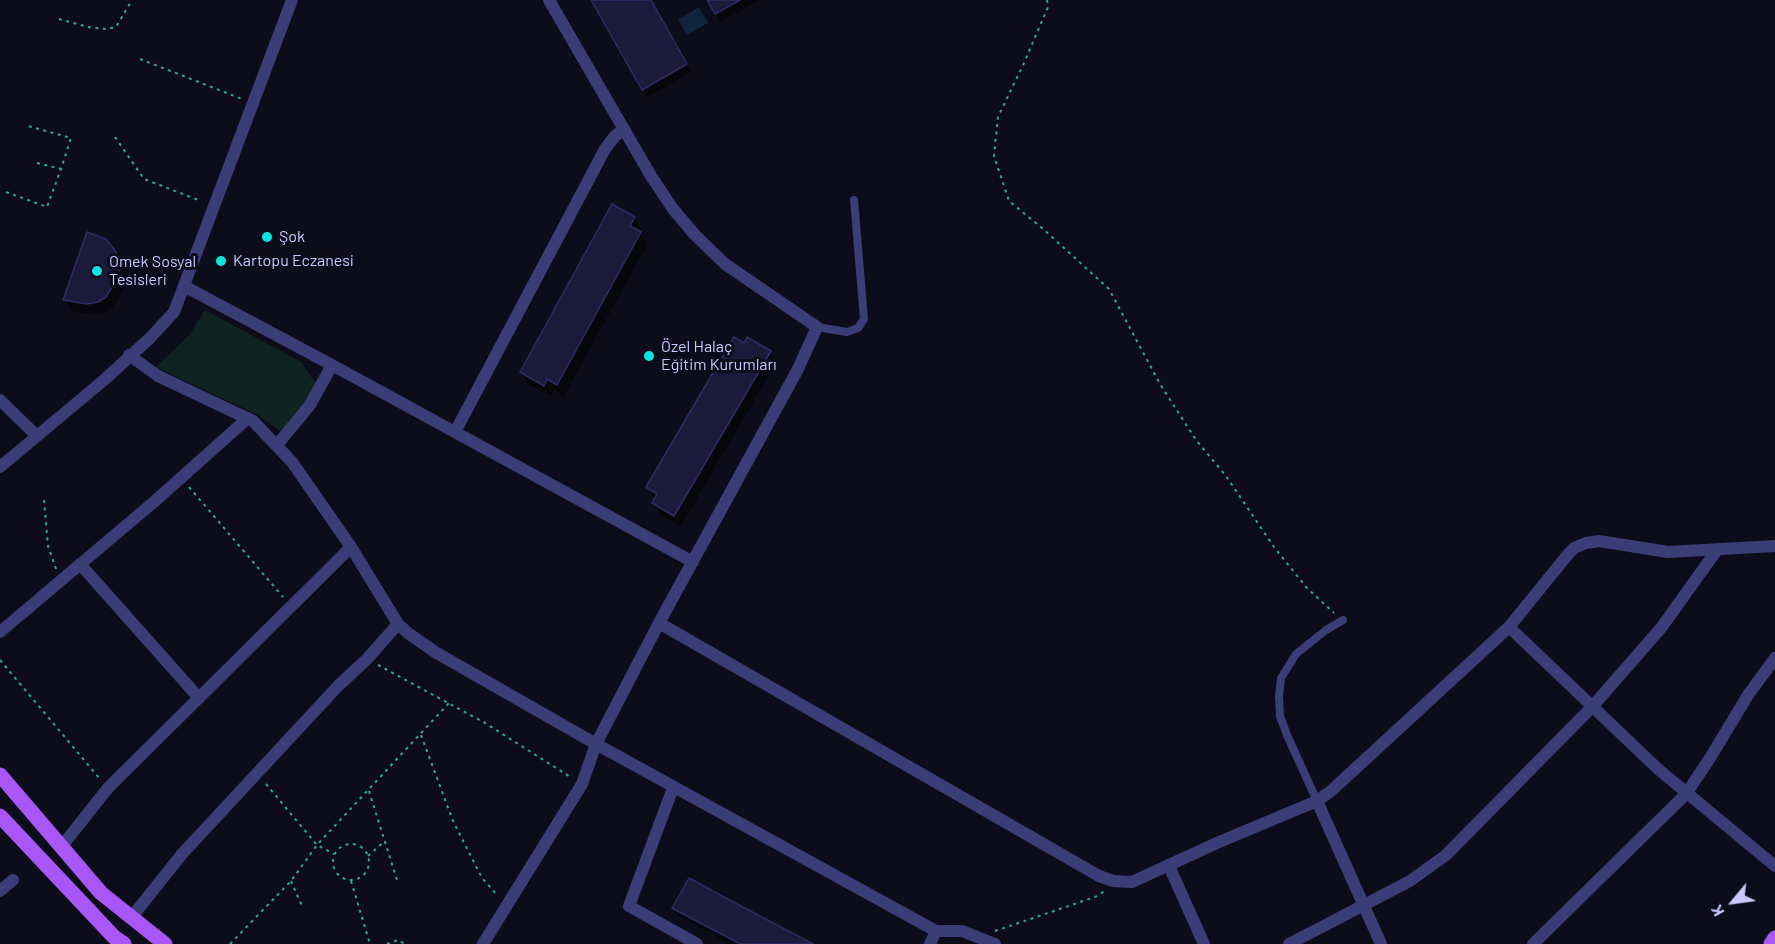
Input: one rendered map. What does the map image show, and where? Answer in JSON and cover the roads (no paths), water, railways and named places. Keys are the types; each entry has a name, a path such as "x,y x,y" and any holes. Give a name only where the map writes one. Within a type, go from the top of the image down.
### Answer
{"main road":[{"path":"0,775 101,893 165,944"},
{"path":"0,816 115,942"},
{"path":"1771,944 1775,938"}],"street":[{"path":"0,466 104,380 150,338 174,312 292,0"},
{"path":"483,944 582,784 596,744 659,623 798,369 817,327 725,264 695,235 673,209 549,0"},
{"path":"454,432 605,148 624,129"},
{"path":"183,286 693,562"},
{"path":"129,355 167,380 248,418 277,445 292,462 351,547 398,624 435,652 673,788 936,932 962,932 995,944"},
{"path":"277,445 310,405 332,365"},
{"path":"0,400 37,436"},
{"path":"0,632 248,418"},
{"path":"659,623 1099,876 1113,881 1132,882 1169,867 1229,837 1317,801 1331,791 1509,627 1564,558 1575,548 1599,541 1668,552 1775,546"},
{"path":"62,846 108,788 351,547"},
{"path":"1289,944 1410,881 1446,855 1592,707 1661,628 1717,550"},
{"path":"80,564 199,698"},
{"path":"131,918 182,854 398,624"},
{"path":"1509,627 1686,794 1775,866"},
{"path":"1533,944 1686,794 1748,695 1775,658"},
{"path":"673,788 629,906 697,944"},
{"path":"1317,801 1381,944"},
{"path":"1169,867 1204,944"},
{"path":"0,891 13,880"},
{"path":"930,944 936,932"}],"lane":[{"path":"817,327 847,332 858,328 864,319 854,200"},
{"path":"1317,801 1280,716 1281,678 1296,654 1326,630 1343,620"}],"water":[{"path":"699,7 708,23 687,35 678,20"}],"place":[{"name":"Şok","path":"267,237"},
{"name":"Kartopu Eczanesi","path":"221,261"},
{"name":"Omek Sosyal Tesisleri","path":"97,271"},
{"name":"Özel Halaç Eğitim Kurumları","path":"649,356"}]}
